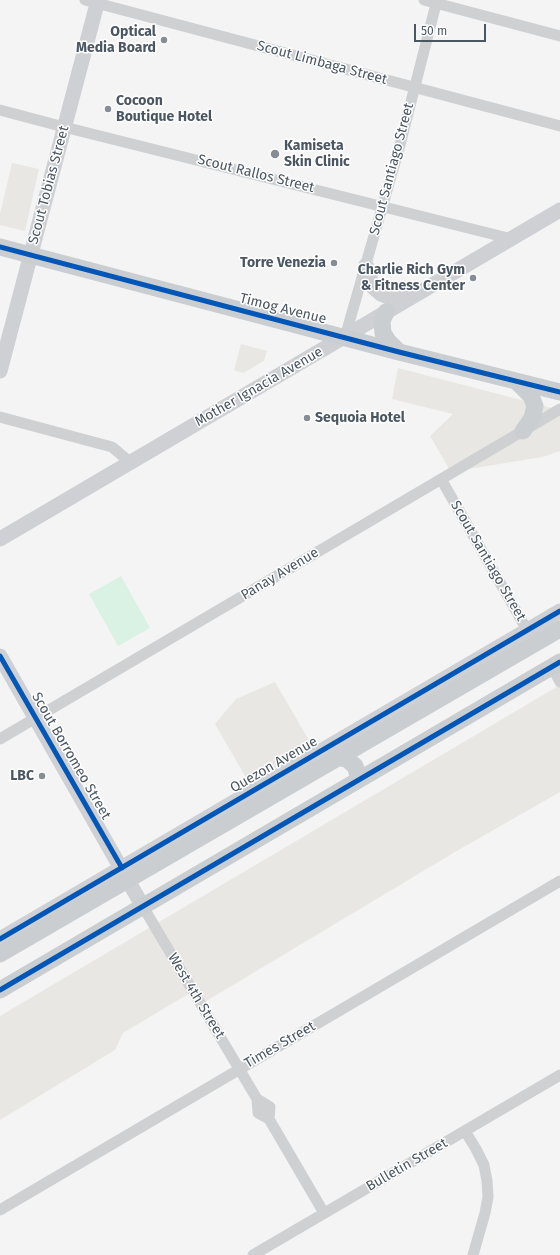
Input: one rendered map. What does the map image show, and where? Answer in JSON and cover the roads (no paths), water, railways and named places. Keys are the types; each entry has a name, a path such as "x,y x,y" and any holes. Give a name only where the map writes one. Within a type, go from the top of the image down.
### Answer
{"main road":[{"name":"Timog Avenue","path":"0,247 399,352 560,392"},
{"path":"386,312 382,321 383,333 388,341 399,352"},
{"path":"517,382 528,391 534,401 532,418 522,431"},
{"name":"Quezon Avenue","path":"0,990 132,887 532,637 560,629"},
{"name":"Quezon Avenue","path":"0,954 132,887 358,780 556,664"},
{"path":"365,742 364,752 366,757 373,764 382,766"},
{"path":"339,757 352,763 357,770 358,780"}],"street":[{"path":"424,0 437,2 560,36"},
{"name":"Scout Limbaga Street","path":"93,1 560,126"},
{"name":"Scout Tobias Street","path":"0,371 64,127 93,1"},
{"name":"Scout Santiago Street","path":"345,337 383,206 437,2"},
{"name":"Scout Rallos Street","path":"0,110 512,239"},
{"name":"Mother Ignacia Avenue","path":"0,539 560,210"},
{"path":"366,265 373,287 381,294 393,299 409,298"},
{"name":"Panay Avenue","path":"0,739 560,409"},
{"path":"0,417 112,447 131,463"},
{"name":"Scout Santiago Street","path":"441,479 532,637"},
{"name":"Quezon Avenue","path":"0,940 132,887 532,637 560,611"},
{"name":"Scout Borromeo Street","path":"0,656 132,887"},
{"path":"556,664 560,682"},
{"name":"Times Street","path":"0,1210 560,881"},
{"name":"West 4th Street","path":"132,887 257,1099 258,1113 270,1119 324,1213"},
{"name":"Bulletin Street","path":"253,1255 269,1251 324,1213 465,1132 560,1075"},
{"path":"465,1132 484,1165 487,1181 488,1197 473,1255"}],"place":[{"name":"Optical Media Board","path":"164,40"},
{"name":"Cocoon Boutique Hotel","path":"108,109"},
{"name":"Kamiseta Skin Clinic","path":"275,154"},
{"name":"Torre Venezia","path":"334,263"},
{"name":"Charlie Rich Gym & Fitness Center","path":"473,278"},
{"name":"Sequoia Hotel","path":"307,418"},
{"name":"LBC","path":"42,776"}]}
